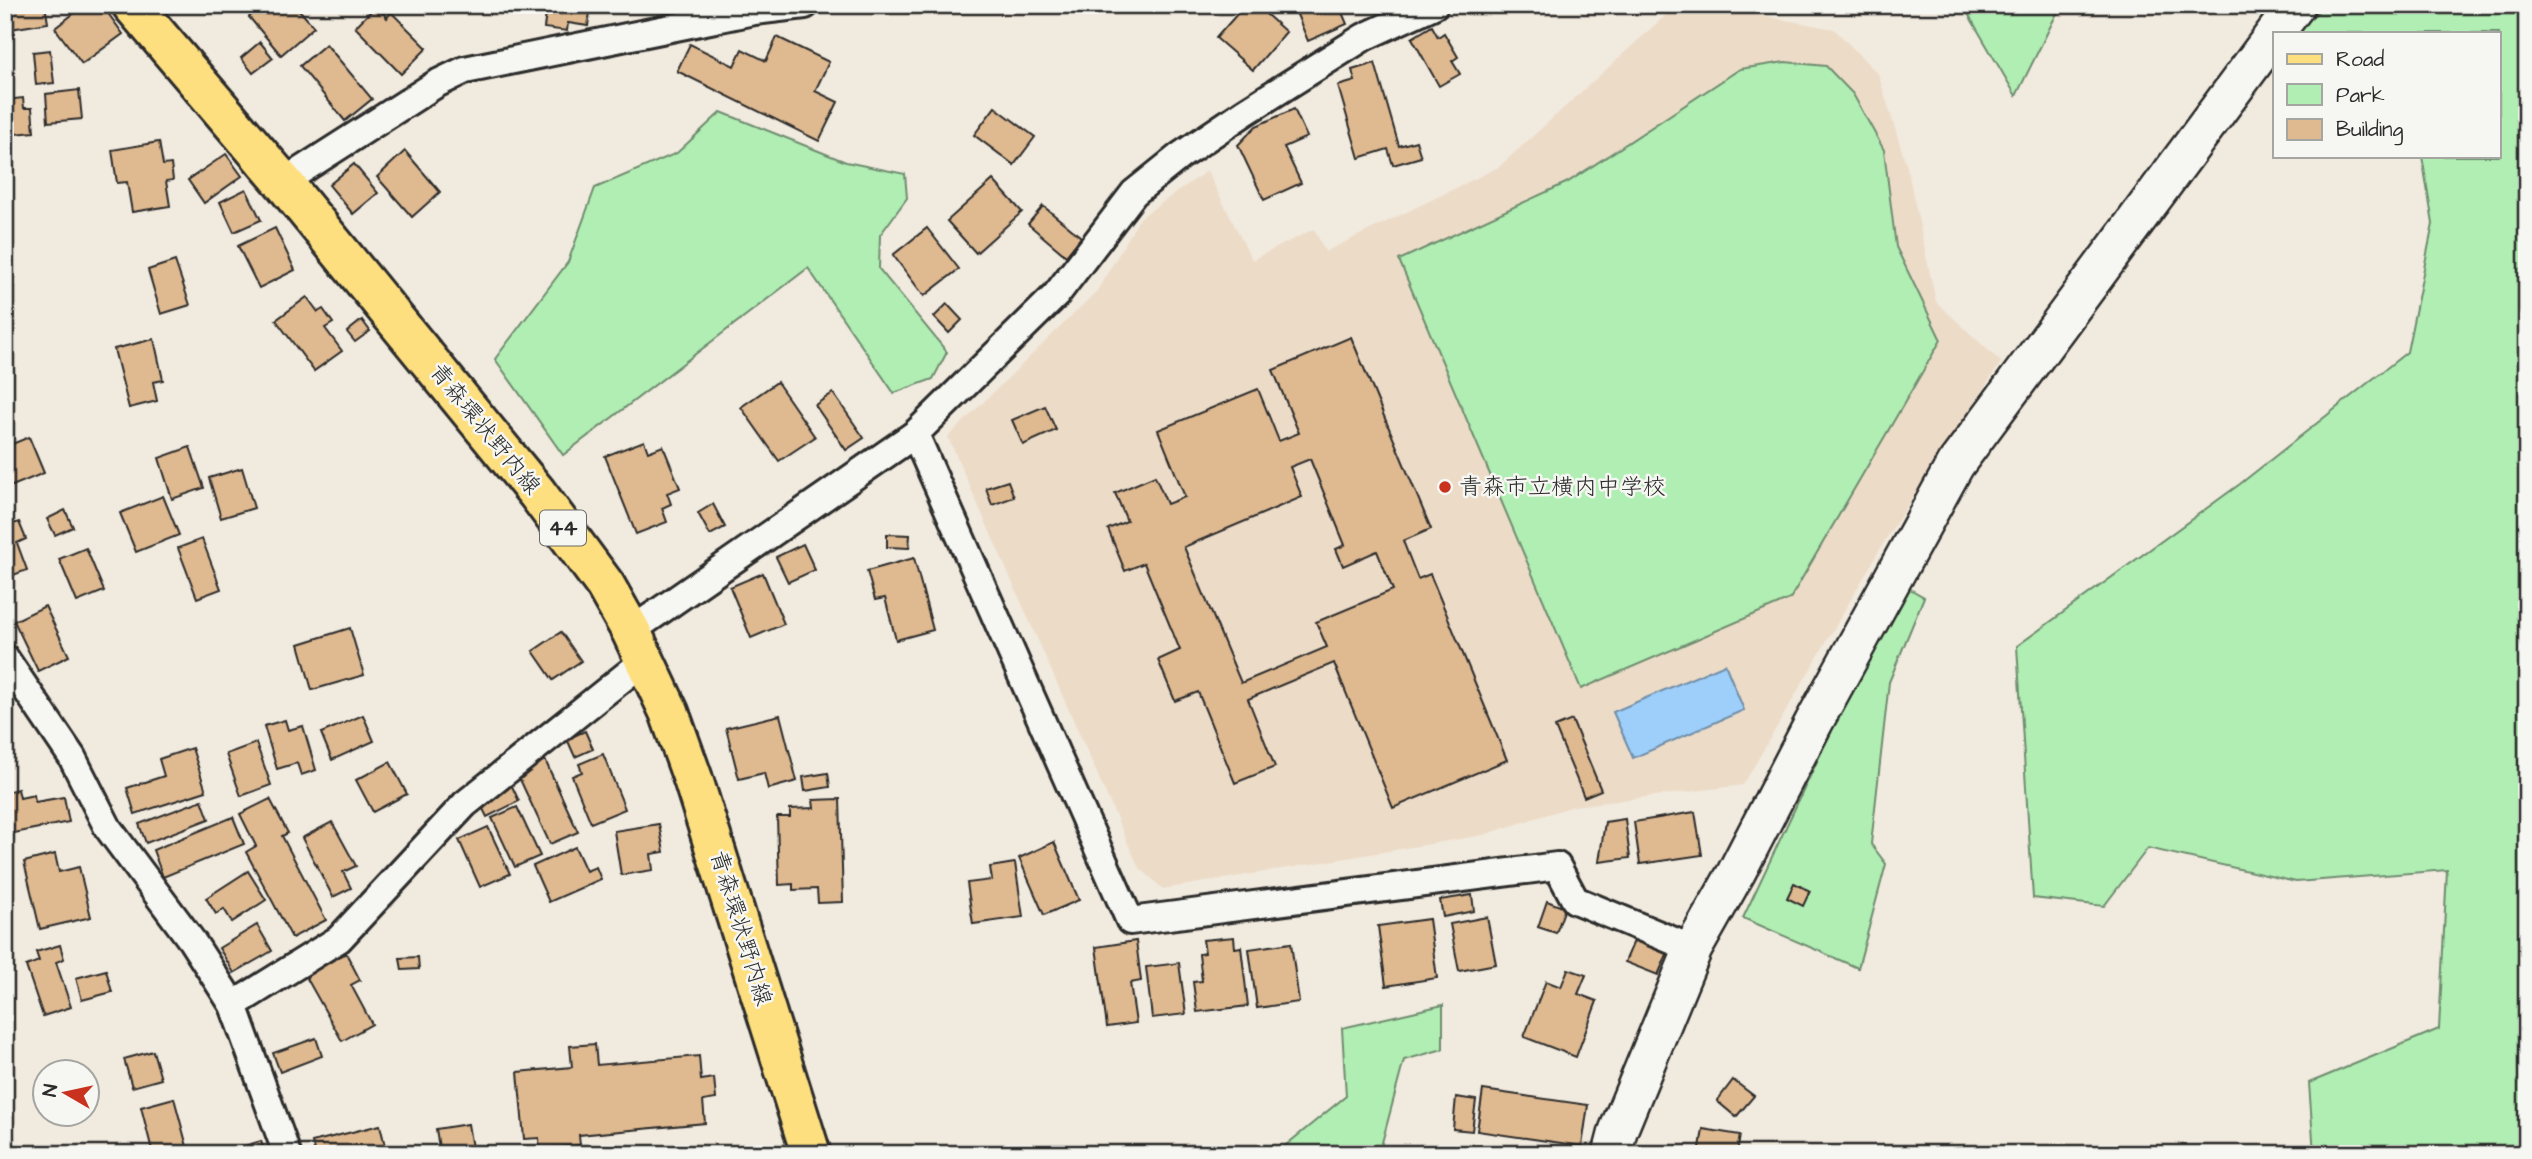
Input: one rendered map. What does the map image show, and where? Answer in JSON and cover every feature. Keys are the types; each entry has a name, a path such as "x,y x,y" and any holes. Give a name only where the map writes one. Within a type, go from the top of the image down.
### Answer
{"main road":[{"name":"青森環状野内線","path":"132,5 284,182 537,493 605,585 669,712 715,843 811,1154"}],"street":[{"path":"284,182 436,84 465,70 754,11 805,5"},
{"path":"233,1005 339,939 465,804 637,646 915,434 1056,295 1134,193 1152,178 1234,119 1364,37 1434,5"},
{"path":"2274,32 2296,5"},
{"path":"1612,1154 1618,1131 1693,949 1955,465 2273,33"},
{"path":"915,434 1130,921 1557,866 1575,900 1693,949"},
{"path":"5,659 72,757 108,828 192,941 233,1005 287,1154"}],"shaded area":[{"name":"青森市立横内中学校","path":"1677,5 1704,5 1834,29 1878,74 1907,167 1936,302 2001,362 1887,537 1743,785 1573,806 1483,835 1163,889 1138,866 948,437 1097,291 1140,218 1207,171 1252,260 1314,229 1325,252 1499,167"}],"green space":[{"path":"1963,5 2061,5 2016,96"},
{"path":"2324,5 2527,5 2527,1154 2314,1154 2309,1083 2439,1029 2447,870 2296,882 2148,848 2104,906 2033,898 2017,646 2240,484 2407,352 2433,224 2422,158 2500,158 2500,32 2298,32"},
{"path":"1785,62 1826,66 1853,94 1884,150 1896,247 1941,340 1790,599 1581,689 1399,260 1568,182 1740,69"},
{"path":"721,112 846,162 905,174 907,198 880,235 879,269 947,352 933,379 894,393 808,268 563,455 495,359 568,262 595,188 677,153"},
{"path":"1901,584 1924,597 1889,682 1871,844 1886,864 1858,968 1743,918"},
{"path":"1443,1005 1443,1049 1404,1060 1379,1154 1275,1154 1346,1096 1342,1028"}],"water":[{"path":"1725,664 1744,710 1633,758 1613,712"}],"building":[{"path":"7,5 45,5 48,23 10,29"},
{"path":"85,5 102,5 123,34 82,64 55,28"},
{"path":"249,5 295,5 314,27 281,55 249,17 255,12"},
{"path":"377,5 387,18 391,12 427,48 401,74 355,27"},
{"path":"547,5 591,5 588,26 568,23 567,31 544,28"},
{"path":"1245,5 1256,5 1286,32 1253,70 1216,38"},
{"path":"1293,5 1339,5 1347,24 1308,41"},
{"path":"1432,26 1438,37 1444,33 1458,57 1452,61 1460,74 1439,86 1412,38"},
{"path":"777,37 829,62 815,91 838,102 819,141 677,71 690,44 734,66 742,49 766,61"},
{"path":"260,42 273,58 253,73 241,58"},
{"path":"326,44 372,99 345,121 300,66"},
{"path":"50,50 54,83 36,85 33,52"},
{"path":"1375,63 1399,146 1416,141 1421,157 1393,165 1388,149 1359,158 1338,86 1355,81 1352,70"},
{"path":"79,90 82,119 48,122 46,94"},
{"path":"23,98 24,108 32,108 34,132 5,135 5,100"},
{"path":"995,107 1035,137 1014,165 974,135"},
{"path":"1294,109 1307,137 1284,147 1301,183 1264,200 1238,145 1256,126"},
{"path":"159,142 163,165 171,164 173,180 166,181 170,206 132,212 127,182 117,183 112,150"},
{"path":"405,151 440,192 412,217 377,177"},
{"path":"226,154 242,176 204,203 188,180"},
{"path":"354,164 378,193 353,214 329,185"},
{"path":"993,180 1022,212 976,253 947,221"},
{"path":"246,189 261,220 234,232 220,202"},
{"path":"1043,206 1081,237 1066,256 1028,224"},
{"path":"275,228 295,270 259,288 238,246"},
{"path":"927,228 959,269 924,296 893,255"},
{"path":"175,261 190,305 161,314 148,270"},
{"path":"307,297 318,312 323,309 333,323 325,328 342,351 314,371 276,320"},
{"path":"947,304 962,320 949,333 934,317"},
{"path":"362,320 370,331 355,342 347,332"},
{"path":"1351,337 1431,529 1403,541 1418,579 1430,574 1507,760 1393,808 1334,663 1248,699 1275,767 1235,783 1198,692 1175,701 1158,660 1180,650 1144,563 1125,571 1108,529 1127,521 1115,493 1155,476 1167,504 1185,497 1158,430 1258,389 1279,441 1299,433 1273,370","holes":["1310,459 1345,545 1336,549 1343,566 1377,551 1393,590 1316,622 1327,647 1241,683 1184,547 1302,497 1290,467"]},
{"path":"154,339 163,380 153,382 157,401 129,408 114,349"},
{"path":"777,382 815,437 779,461 741,407"},
{"path":"833,393 864,438 846,450 815,405"},
{"path":"1045,406 1056,430 1023,445 1012,420"},
{"path":"29,437 44,473 5,489 5,447"},
{"path":"644,441 648,452 663,446 680,488 667,493 671,504 662,508 667,522 636,534 605,456"},
{"path":"190,447 204,488 172,499 159,458"},
{"path":"242,468 254,508 221,518 209,478"},
{"path":"1008,481 1014,497 992,505 986,488"},
{"path":"163,496 179,535 136,552 120,513"},
{"path":"713,504 725,527 710,535 698,513"},
{"path":"65,510 73,527 55,535 47,519"},
{"path":"19,522 26,539 17,543 27,570 5,578 5,527"},
{"path":"887,534 910,535 909,548 887,547"},
{"path":"202,539 221,589 197,598 178,548"},
{"path":"803,544 815,570 788,582 776,557"},
{"path":"86,548 104,591 77,602 59,559"},
{"path":"914,558 933,630 896,640 885,598 875,600 867,571"},
{"path":"763,573 784,624 751,638 730,587"},
{"path":"45,606 69,656 38,671 14,621"},
{"path":"350,628 364,675 312,690 299,644"},
{"path":"561,632 581,661 553,680 533,651"},
{"path":"363,715 374,741 332,760 321,733"},
{"path":"780,715 797,781 768,789 764,773 739,779 726,728"},
{"path":"285,720 288,730 303,726 316,770 301,775 297,763 277,769 264,726"},
{"path":"1572,720 1601,790 1584,797 1555,727"},
{"path":"585,731 593,749 575,757 567,739"},
{"path":"256,743 271,785 241,796 226,754"},
{"path":"192,748 206,791 135,814 127,788 164,776 159,759"},
{"path":"603,754 625,809 591,823 572,776 582,772 579,764"},
{"path":"545,760 578,832 550,844 517,773"},
{"path":"390,762 407,794 373,812 356,780"},
{"path":"828,773 830,787 805,791 803,777"},
{"path":"510,782 519,801 487,817 483,809"},
{"path":"18,789 20,798 34,795 35,802 64,797 69,822 9,834 5,792"},
{"path":"270,799 288,833 282,836 326,920 292,938 246,852 256,846 240,814"},
{"path":"840,799 843,902 818,903 817,889 793,890 793,884 779,885 777,817 790,817 790,809 814,808 813,800"},
{"path":"202,800 209,819 146,843 139,824"},
{"path":"517,807 540,856 515,867 492,818"},
{"path":"1695,812 1702,855 1640,864 1634,822"},
{"path":"233,817 244,844 163,877 153,850"},
{"path":"1625,819 1630,858 1599,862 1605,822"},
{"path":"332,822 356,866 343,872 351,888 333,897 302,838"},
{"path":"659,824 664,852 651,854 653,870 621,875 614,831"},
{"path":"488,827 510,874 480,887 459,840"},
{"path":"1054,842 1079,900 1044,915 1019,858"},
{"path":"575,847 586,871 596,867 601,879 549,902 533,866"},
{"path":"55,854 59,872 79,867 91,917 40,929 24,862"},
{"path":"1015,863 1023,917 973,924 967,883 992,880 990,867"},
{"path":"248,871 266,900 232,922 224,909 216,914 206,898"},
{"path":"1794,883 1810,891 1803,906 1787,898"},
{"path":"1472,895 1474,911 1443,917 1440,900"},
{"path":"1547,901 1565,908 1556,933 1538,927"},
{"path":"1487,917 1496,964 1459,971 1450,924"},
{"path":"1429,919 1437,978 1386,986 1378,926"},
{"path":"257,925 272,951 234,973 219,948"},
{"path":"1636,936 1669,950 1658,975 1625,962"},
{"path":"1234,937 1235,948 1241,947 1248,1006 1197,1012 1193,982 1202,981 1199,954 1205,953 1203,940"},
{"path":"1136,941 1141,981 1130,983 1136,1023 1107,1027 1096,947"},
{"path":"1291,943 1299,1002 1257,1008 1249,949"},
{"path":"60,945 64,959 56,962 71,1007 43,1016 26,966 39,961 36,952"},
{"path":"346,953 360,980 351,985 372,1024 342,1041 305,975"},
{"path":"418,957 419,969 402,970 400,958"},
{"path":"1179,963 1186,1014 1152,1018 1146,967"},
{"path":"1568,969 1586,975 1578,994 1597,1001 1576,1057 1524,1037 1546,981 1561,987"},
{"path":"106,970 112,992 82,1000 76,978"},
{"path":"316,1038 322,1056 280,1072 273,1053"},
{"path":"595,1044 597,1065 699,1056 701,1080 714,1078 716,1099 703,1101 705,1123 579,1135 580,1145 540,1149 539,1138 524,1139 518,1072 572,1067 570,1046"},
{"path":"153,1051 161,1079 132,1087 124,1059"},
{"path":"1733,1080 1754,1096 1736,1117 1717,1101"},
{"path":"1483,1090 1588,1105 1582,1146 1477,1131"},
{"path":"1456,1097 1476,1100 1472,1131 1453,1129"},
{"path":"174,1098 189,1154 153,1154 141,1107"},
{"path":"468,1124 473,1154 440,1154 436,1129"},
{"path":"380,1125 386,1150 374,1154 315,1154 312,1142"},
{"path":"1703,1129 1740,1135 1737,1154 1699,1154"},
{"path":"261,1141 265,1154 224,1154 224,1152"}],"place":[{"name":"青森市立横内中学校","path":"1445,487"}]}
